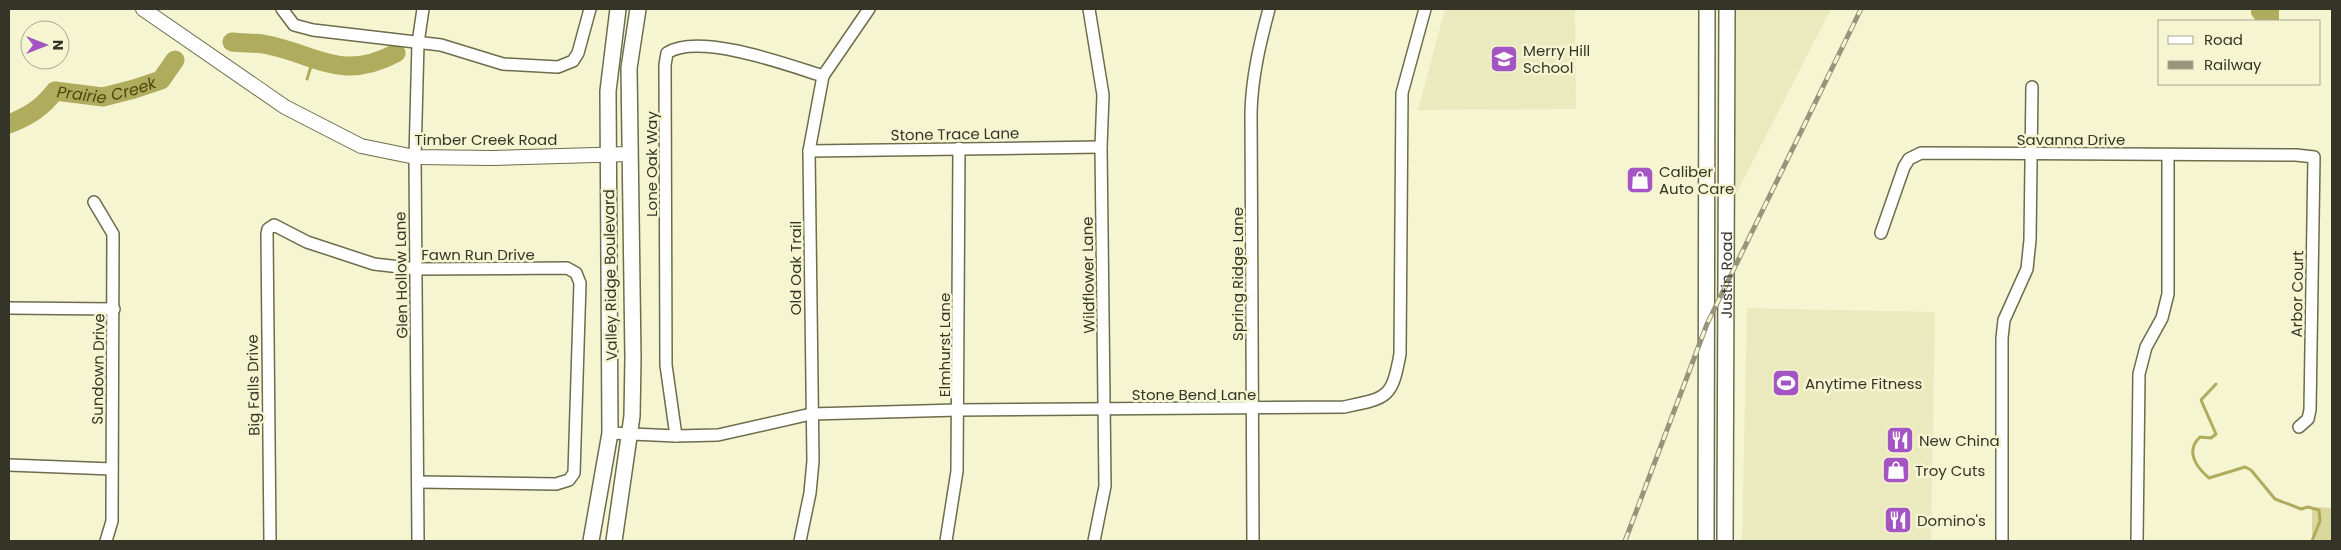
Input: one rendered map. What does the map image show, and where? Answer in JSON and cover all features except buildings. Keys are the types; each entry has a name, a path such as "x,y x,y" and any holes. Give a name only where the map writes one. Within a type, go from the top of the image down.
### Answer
{"main road":[{"name":"Valley Ridge Boulevard","path":"591,541 610,433 608,91 618,9"},
{"name":"Valley Ridge Boulevard","path":"614,541 630,434 633,358 629,68 638,9"},
{"name":"Justin Road","path":"1706,541 1708,9"},
{"name":"Justin Road","path":"1724,541 1727,9"}],"street":[{"name":"Timber Creek Road","path":"144,9 285,107 362,146 415,157 493,158 630,154"},
{"path":"282,9 294,25 313,30 441,45 503,64 564,66 573,61 578,53 590,9"},
{"name":"Glen Hollow Lane","path":"418,541 415,157 418,43 423,9"},
{"name":"Old Oak Trail","path":"800,541 810,493 813,460 809,151 823,76 869,9"},
{"name":"Wildflower Lane","path":"1089,9 1103,95 1101,147 1105,486 1102,512 1094,541"},
{"name":"Spring Ridge Lane","path":"1253,541 1252,84 1270,9"},
{"name":"Stone Bend Lane","path":"610,433 676,436 734,433 811,414 958,410 1344,407 1378,400 1389,392 1395,382 1400,354 1402,93 1425,9"},
{"name":"Lone Oak Way","path":"676,436 666,365 665,64 667,53 673,49 686,47 744,51 823,76"},
{"path":"2002,541 2002,338 2004,320 2027,269 2030,240 2032,87"},
{"name":"Stone Trace Lane","path":"809,151 1101,147"},
{"name":"Elmhurst Lane","path":"946,541 957,471 959,148"},
{"name":"Savanna Drive","path":"1881,233 1904,167 1909,159 1921,154 2168,154 2296,155 2314,157"},
{"path":"2137,541 2139,374 2146,347 2162,318 2168,294 2168,154"},
{"name":"Arbor Court","path":"2299,427 2308,419 2310,410 2314,157"},
{"name":"Sundown Drive","path":"94,202 113,234 112,521 106,541"},
{"name":"Fawn Run Drive","path":"268,229 278,226 308,242 374,264 417,270 567,268 576,273 580,283 574,472 569,480 556,484 418,482"},
{"name":"Big Falls Drive","path":"268,229 270,541"},
{"path":"9,308 114,310"},
{"path":"9,465 24,468 112,469"}],"shaded area":[{"name":"Merry Hill School","path":"1445,9 1575,9 1576,109 1418,110"},
{"path":"1736,9 1831,9 1734,198 1735,162"},
{"path":"2251,9 2279,9 2279,20 2255,20 2251,14"},
{"path":"1747,308 1935,312 1931,541 1742,541"},
{"path":"2312,507 2332,508 2332,541 2312,541"}],"waterway":[{"name":"Prairie Creek","path":"232,42 263,44 343,66 359,66 376,62 396,53"},
{"name":"Prairie Creek","path":"9,124 35,111 55,91 103,97 134,89 161,80 175,60"},
{"path":"307,79 313,60"},
{"path":"2216,384 2201,400 2216,434 2211,438 2200,437 2196,442 2193,448 2196,464 2209,478 2245,467 2251,470 2275,499 2301,509 2308,507 2319,510 2320,521 2312,541"}],"railway":[{"path":"1625,541 1707,324 1861,9"}],"place":[{"name":"Merry Hill School","path":"1504,59"},
{"name":"Caliber Auto Care","path":"1640,180"},
{"name":"Anytime Fitness","path":"1786,383"},
{"name":"New China","path":"1900,440"},
{"name":"Troy Cuts","path":"1896,470"},
{"name":"Domino's","path":"1898,520"}]}
